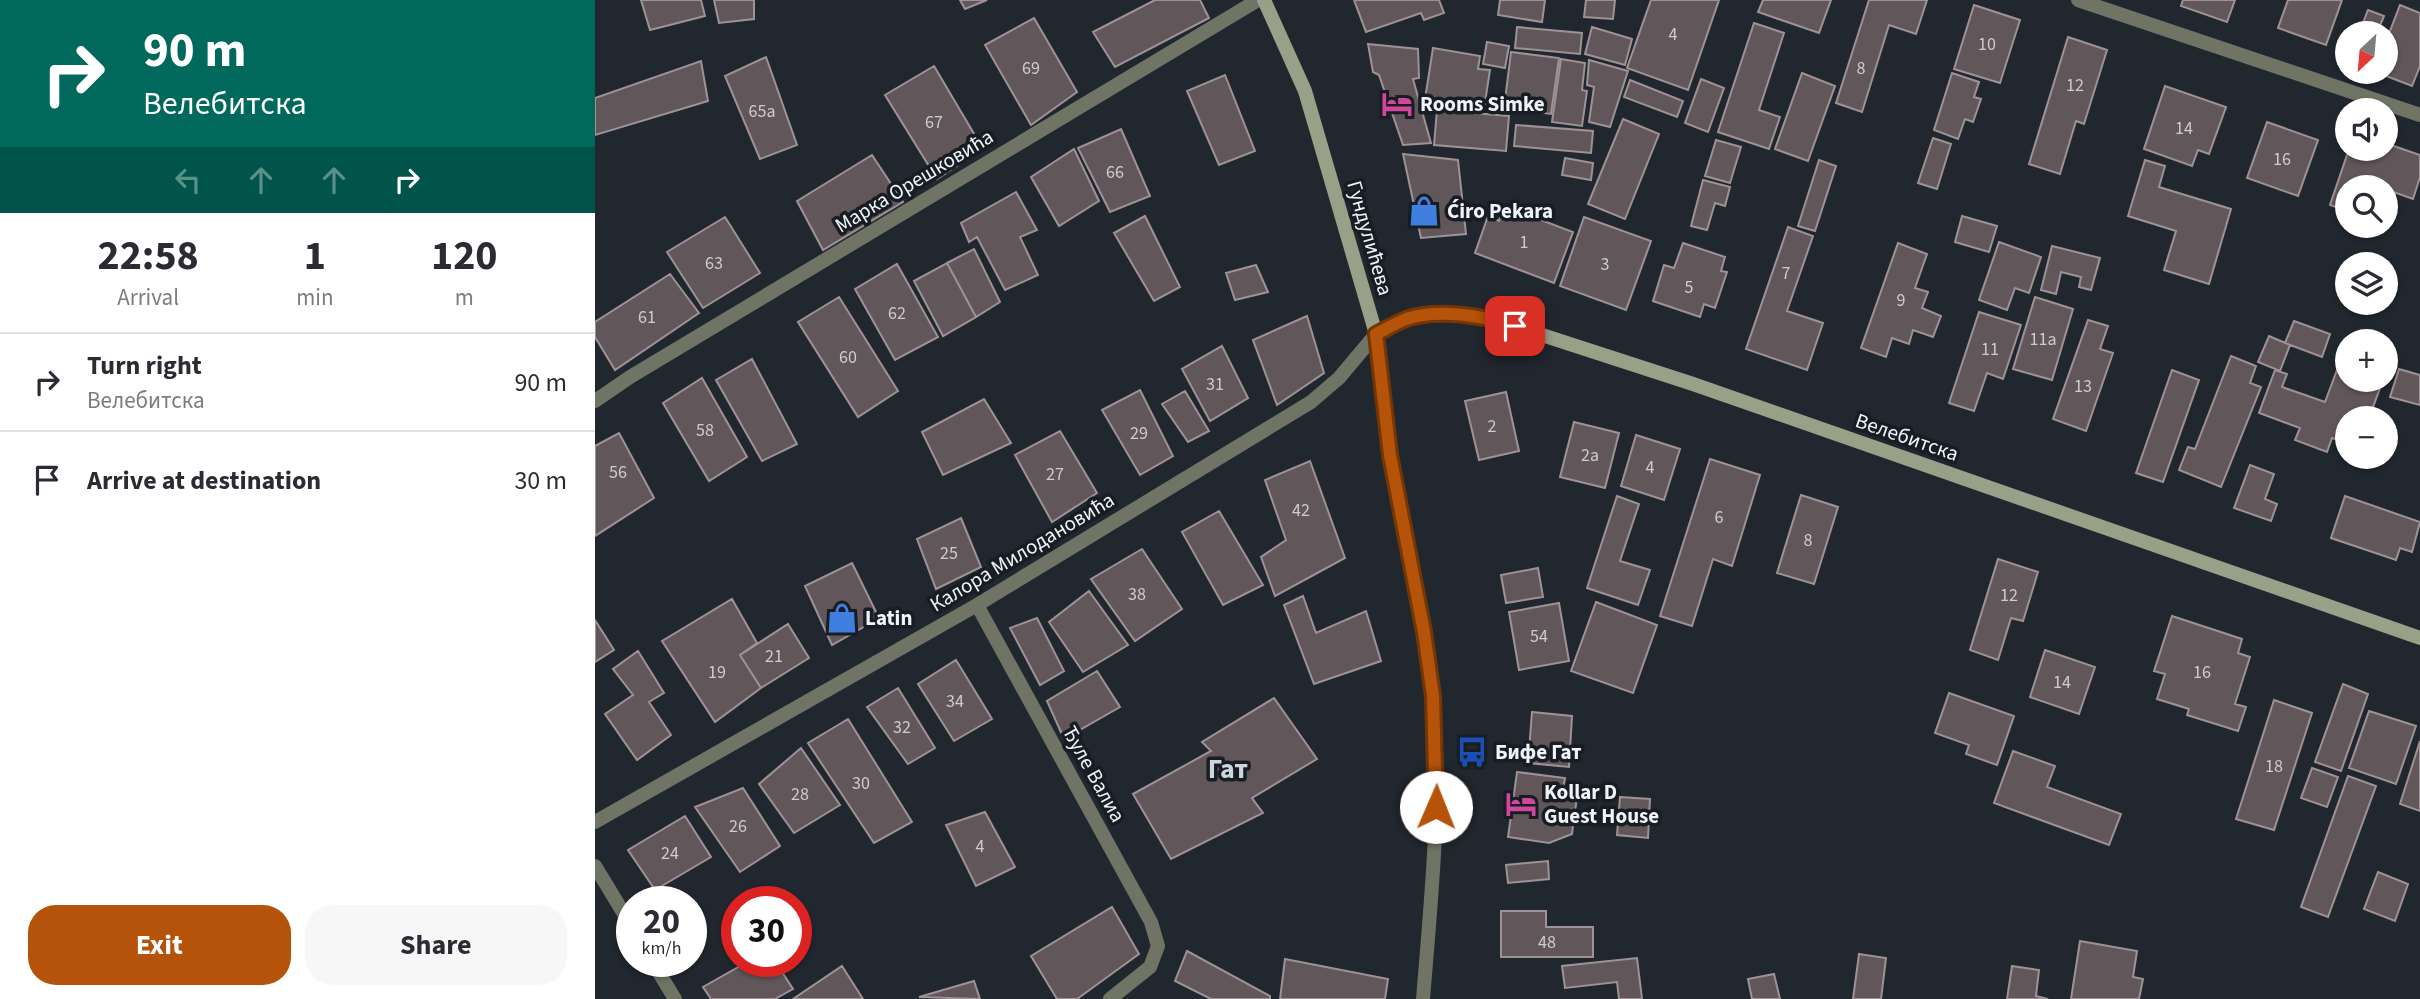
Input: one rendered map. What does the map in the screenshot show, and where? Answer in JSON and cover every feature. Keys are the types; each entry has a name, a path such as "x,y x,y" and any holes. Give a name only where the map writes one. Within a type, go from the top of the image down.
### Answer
{"street":[{"name":"Марка Орешковића","path":"595,401 653,363 1258,0"},
{"name":"Гундулићева","path":"1264,0 1305,91 1376,334 1390,455 1424,632 1433,696 1436,784 1423,999"},
{"path":"2078,0 2420,115"},
{"name":"Велебитска","path":"1376,334 1408,318 1444,314 1490,318 1693,384 2420,638"},
{"name":"Калора Милодановића","path":"595,822 977,605 1311,402 1339,378 1376,334"},
{"name":"Ђуле Валиа","path":"977,605 1151,922 1158,946 1150,967 1110,999"},
{"path":"595,866 616,901"},
{"path":"662,977 675,999"}],"building":[{"path":"641,0 701,0 705,16 650,30"},
{"path":"714,0 754,0 754,19 719,23"},
{"path":"960,0 987,0 965,9"},
{"path":"1155,0 1200,0 1209,18 1115,67 1093,32"},
{"path":"1354,0 1439,0 1444,13 1424,20 1421,13 1366,32"},
{"path":"1500,0 1545,0 1542,22 1498,15"},
{"path":"1586,0 1615,0 1613,19 1584,17"},
{"path":"1651,0 1719,0 1688,90 1627,68"},
{"path":"1763,0 1831,0 1819,33 1758,12"},
{"path":"1869,0 1927,0 1916,34 1889,25 1862,112 1836,103"},
{"path":"2183,0 2235,0 2227,22 2181,6"},
{"path":"2288,0 2342,0 2326,45 2278,28"},
{"path":"1974,5 2020,20 2000,83 1954,69"},
{"path":"2400,5 2420,13 2420,66 2412,86 2398,81 2398,21 2394,21"},
{"path":"2368,10 2384,16 2382,21 2364,21"},
{"path":"1034,18 1077,92 1031,125 985,45"},
{"path":"1754,23 1784,33 1759,110 1780,117 1769,149 1718,132"},
{"path":"1517,27 1582,33 1580,54 1515,48"},
{"path":"1592,27 1632,39 1625,65 1585,54"},
{"path":"2068,37 2107,50 2084,124 2076,121 2060,174 2029,164"},
{"path":"1487,42 1509,46 1505,68 1483,64"},
{"path":"1368,44 1418,49 1419,78 1413,79 1431,143 1403,145 1379,75 1373,72"},
{"path":"1433,48 1480,56 1478,69 1490,70 1484,109 1425,99"},
{"path":"1511,52 1559,58 1551,114 1504,108"},
{"path":"766,57 797,145 760,159 725,76"},
{"path":"1561,59 1585,63 1582,90 1587,91 1582,126 1552,122"},
{"path":"1589,60 1628,71 1610,127 1589,122 1594,87 1587,85"},
{"path":"701,61 708,101 595,135 595,98"},
{"path":"934,66 983,149 937,179 885,95"},
{"path":"1802,73 1835,86 1808,161 1775,149"},
{"path":"1952,73 1979,82 1974,97 1981,99 1973,122 1965,119 1958,139 1934,130"},
{"path":"1225,75 1255,151 1219,165 1187,91"},
{"path":"1701,79 1724,88 1708,132 1685,123"},
{"path":"1630,80 1683,101 1677,117 1624,97"},
{"path":"2165,86 2226,107 2209,154 2198,150 2192,166 2144,149"},
{"path":"1437,110 1509,116 1506,151 1434,145"},
{"path":"1623,119 1659,134 1625,219 1588,204"},
{"path":"2267,122 2318,140 2298,196 2247,178"},
{"path":"1516,125 1593,131 1591,153 1514,146"},
{"path":"1121,129 1150,196 1110,212 1078,148"},
{"path":"1933,138 1951,144 1937,189 1918,183"},
{"path":"1716,140 1741,147 1730,183 1705,176"},
{"path":"2398,147 2420,155 2420,177 2413,199 2398,194 2398,175 2340,175 2345,161 2398,161"},
{"path":"1074,149 1099,201 1059,226 1031,177"},
{"path":"1403,154 1458,160 1466,234 1421,238"},
{"path":"872,155 903,202 823,250 797,201"},
{"path":"1565,158 1593,163 1591,180 1562,175"},
{"path":"1819,160 1836,166 1815,231 1798,226"},
{"path":"2145,160 2165,166 2159,187 2231,209 2209,284 2164,270 2176,231 2128,216"},
{"path":"1703,180 1730,187 1725,206 1715,203 1707,230 1691,226"},
{"path":"2335,190 2335,207 2330,205"},
{"path":"1016,192 1037,230 1020,237 1038,275 1005,290 977,237 969,242 961,223"},
{"path":"1504,206 1573,232 1554,283 1475,253 1488,216 1499,221"},
{"path":"1145,216 1180,287 1154,301 1114,233"},
{"path":"1962,216 1997,226 1989,252 1955,242"},
{"path":"725,217 760,273 703,308 667,252"},
{"path":"1584,217 1651,241 1626,310 1560,286"},
{"path":"1788,227 1813,236 1787,311 1823,323 1807,370 1746,349"},
{"path":"1999,242 2041,257 2029,293 2015,288 2007,310 1979,300"},
{"path":"1683,243 1725,257 1721,271 1727,272 1715,308 1704,304 1700,317 1653,301 1664,265 1674,268"},
{"path":"1898,243 1927,254 1915,288 1928,292 1922,308 1941,316 1933,337 1913,330 1909,344 1892,338 1886,357 1861,348"},
{"path":"2052,246 2100,258 2091,290 2079,287 2081,277 2061,272 2056,294 2041,290"},
{"path":"974,249 1000,302 976,317 947,263"},
{"path":"947,263 976,317 943,336 914,281"},
{"path":"897,264 938,337 895,360 855,289"},
{"path":"1256,265 1268,292 1235,300 1226,273"},
{"path":"670,274 699,313 615,370 595,337 595,322"},
{"path":"839,297 898,391 858,417 798,322"},
{"path":"2035,297 2073,309 2052,380 2013,369"},
{"path":"1979,312 2021,325 2003,379 1987,373 1974,411 1949,403"},
{"path":"1307,316 1324,373 1277,405 1253,340"},
{"path":"2088,320 2108,326 2100,349 2113,353 2086,431 2053,419"},
{"path":"2294,321 2330,334 2322,357 2285,343"},
{"path":"2269,336 2290,345 2280,371 2258,362"},
{"path":"1222,346 1248,398 1210,421 1182,369"},
{"path":"2231,356 2256,366 2250,383 2261,387 2221,487 2179,470 2188,447 2195,449"},
{"path":"752,359 797,444 762,461 716,380"},
{"path":"2399,369 2420,375 2420,405 2390,397 2392,392 2398,392"},
{"path":"2172,370 2199,380 2163,482 2136,473"},
{"path":"2275,370 2287,374 2282,387 2325,402 2335,375 2335,392 2379,392 2373,406 2335,406 2335,439 2332,438 2327,452 2295,440 2300,428 2259,413"},
{"path":"702,378 747,457 709,481 663,403"},
{"path":"1140,390 1173,456 1140,475 1102,410"},
{"path":"1185,391 1209,431 1188,442 1162,404"},
{"path":"1506,392 1519,451 1479,460 1465,401"},
{"path":"984,399 1011,443 943,475 922,432"},
{"path":"1574,422 1619,433 1605,488 1560,477"},
{"path":"1060,431 1097,493 1052,522 1015,455"},
{"path":"619,433 654,498 595,536 595,446"},
{"path":"1636,435 1680,449 1664,500 1621,486"},
{"path":"1710,459 1760,475 1732,566 1713,559 1692,626 1660,616"},
{"path":"1310,461 1345,558 1275,596 1261,557 1286,540 1265,480"},
{"path":"2250,465 2274,474 2265,499 2277,504 2271,521 2234,508"},
{"path":"1801,495 1838,507 1814,584 1777,573"},
{"path":"1617,496 1639,504 1620,561 1650,570 1638,605 1587,588"},
{"path":"2345,496 2420,522 2412,552 2400,548 2396,560 2331,538"},
{"path":"1219,511 1263,585 1223,605 1182,532"},
{"path":"961,518 981,567 936,589 917,539"},
{"path":"1142,549 1182,609 1135,641 1091,579"},
{"path":"1998,559 2038,572 2023,621 2011,618 1998,660 1970,650"},
{"path":"852,563 879,618 832,645 805,586"},
{"path":"1538,568 1543,597 1506,603 1501,575"},
{"path":"1089,591 1128,645 1083,672 1049,622"},
{"path":"1303,596 1316,633 1366,611 1381,661 1314,684 1284,605"},
{"path":"732,599 757,643 740,655 761,688 715,722 662,641"},
{"path":"1596,602 1657,625 1633,693 1571,671"},
{"path":"1559,603 1569,661 1519,670 1509,612"},
{"path":"2172,616 2242,639 2238,653 2250,657 2235,704 2246,707 2238,731 2187,715 2189,709 2157,699 2165,674 2154,671"},
{"path":"1037,618 1064,671 1040,685 1010,628"},
{"path":"595,620 614,650 595,662"},
{"path":"788,624 809,658 761,688 740,655"},
{"path":"2045,650 2095,667 2079,714 2030,697"},
{"path":"638,651 664,693 649,702 671,735 637,760 605,714 633,695 613,669"},
{"path":"956,660 992,719 954,741 918,684"},
{"path":"1097,671 1120,707 1064,739 1047,701"},
{"path":"2343,684 2368,694 2341,771 2315,762"},
{"path":"898,688 935,748 908,764 867,707"},
{"path":"1949,693 2014,716 1997,765 1966,754 1969,745 1935,733"},
{"path":"1274,698 1317,759 1252,798 1263,813 1171,859 1133,794 1211,751 1202,742"},
{"path":"2274,700 2312,713 2274,830 2236,819"},
{"path":"2369,711 2416,726 2396,784 2349,768"},
{"path":"1532,712 1572,716 1569,767 1528,763"},
{"path":"848,719 912,822 874,843 808,743"},
{"path":"2420,741 2420,811 2400,804"},
{"path":"801,748 840,805 794,833 759,784"},
{"path":"2013,751 2055,766 2047,787 2121,814 2109,845 1994,803"},
{"path":"2312,768 2338,777 2327,807 2301,798"},
{"path":"1517,772 1565,778 1562,795 1577,797 1572,834 1549,843 1508,837"},
{"path":"2348,776 2376,786 2328,917 2301,907"},
{"path":"743,788 780,846 740,872 695,807"},
{"path":"1620,797 1650,799 1648,838 1617,835"},
{"path":"985,812 1015,867 976,886 946,825"},
{"path":"685,816 711,857 662,886 652,886 628,850"},
{"path":"1548,861 1549,879 1508,883 1506,865"},
{"path":"2378,872 2408,884 2395,921 2364,909"},
{"path":"1112,907 1139,954 1077,999 1057,999 1031,956"},
{"path":"1501,911 1546,911 1546,927 1593,927 1593,957 1501,957"},
{"path":"2080,941 2137,951 2133,977 2143,979 2139,999 2071,999"},
{"path":"1187,951 1270,996 1270,999 1211,999 1175,981"},
{"path":"1859,954 1886,958 1881,999 1853,999"},
{"path":"1637,958 1642,999 1619,999 1617,982 1565,988 1562,966"},
{"path":"1285,959 1388,979 1385,999 1280,999"},
{"path":"842,966 863,999 793,999"},
{"path":"2012,966 2039,970 2036,996 2048,999 2007,999"},
{"path":"1774,974 1780,999 1752,999 1748,979"},
{"path":"721,977 785,977 793,989 775,999 711,999 703,987"},
{"path":"974,981 980,999 919,997"}],"place":[{"name":"Rooms Simke","path":"1397,104"},
{"name":"Ćiro Pekara","path":"1424,211"},
{"name":"Latin","path":"842,618"},
{"name":"Бифе Гат","path":"1472,752"},
{"name":"Kollar D Guest House","path":"1521,804"}],"district":[{"name":"Гат","path":"1228,768"}],"route":[{"path":"1436,807 1433,696 1424,632 1390,455 1376,334 1408,318 1444,314 1490,318 1515,326"}]}
